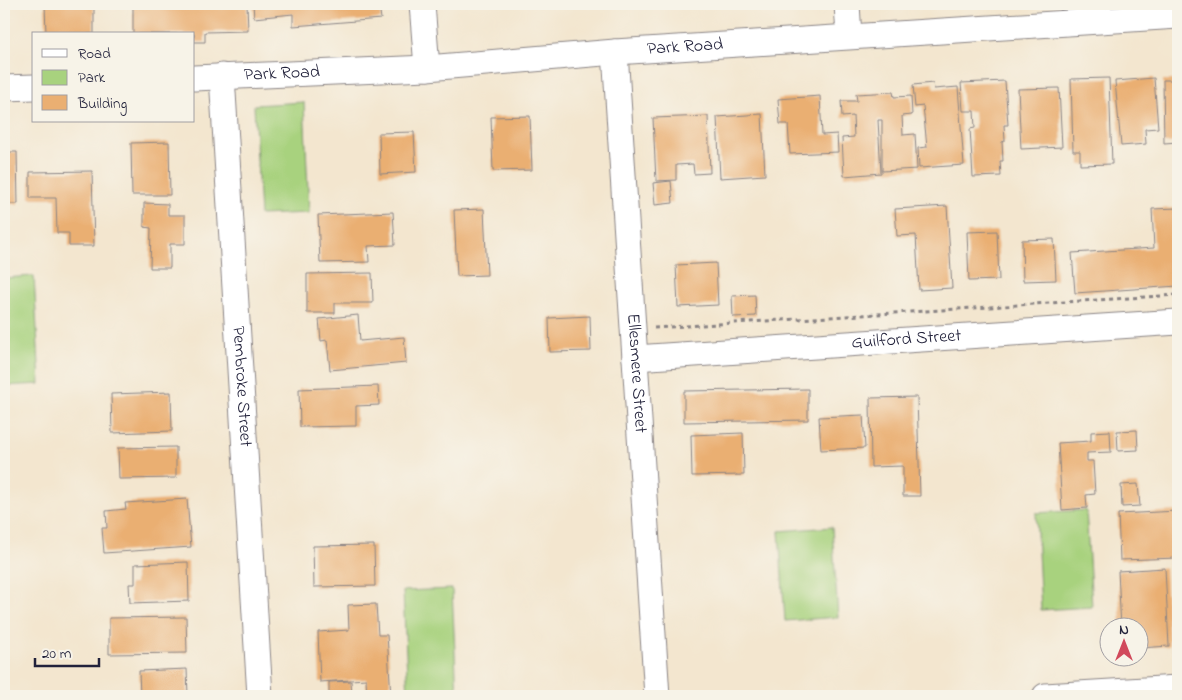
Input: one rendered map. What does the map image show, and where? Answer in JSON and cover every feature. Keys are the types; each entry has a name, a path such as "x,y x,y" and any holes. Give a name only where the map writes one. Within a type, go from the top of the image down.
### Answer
{"street":[{"path":"422,4 427,68"},
{"path":"846,4 849,36"},
{"name":"Park Road","path":"195,78 427,68 615,52 1178,16"},
{"name":"Ellesmere Street","path":"615,52 657,696"},
{"name":"Pembroke Street","path":"222,76 260,696"},
{"path":"4,88 32,86"},
{"name":"Guilford Street","path":"634,358 1178,322"},
{"path":"1045,696 1178,688"}],"path":[{"path":"654,328 1178,295"}],"green space":[{"path":"304,102 309,213 260,215 254,105"},
{"path":"34,276 40,384 4,386 4,278"},
{"path":"1086,510 1092,607 1041,610 1036,513"},
{"path":"832,527 838,617 785,621 779,531"},
{"path":"452,589 457,696 408,696 403,591"}],"building":[{"path":"45,4 94,4 94,32 46,32"},
{"path":"133,4 247,4 248,31 205,32 205,42 195,42 195,32 133,32"},
{"path":"253,4 379,4 381,19 293,26 293,14 254,18"},
{"path":"1109,78 1112,164 1080,165 1080,151 1073,151 1071,79"},
{"path":"1154,78 1158,128 1145,129 1146,144 1121,146 1115,81"},
{"path":"1163,80 1178,80 1178,142 1164,143"},
{"path":"1005,81 1008,125 1004,125 1005,141 1002,142 1003,161 1000,161 1001,176 973,177 970,129 975,128 974,111 963,111 961,83"},
{"path":"933,83 934,89 958,87 964,165 919,168 918,148 927,147 923,106 915,107 913,85"},
{"path":"1059,88 1062,147 1021,149 1018,89"},
{"path":"893,92 894,97 911,96 912,115 902,116 903,135 915,134 917,169 882,171 882,120 878,120 881,173 844,176 842,138 854,137 853,116 842,117 841,101 857,101 856,94"},
{"path":"820,96 822,135 837,134 838,152 790,154 788,124 780,124 778,99"},
{"path":"762,114 765,175 720,178 717,117"},
{"path":"530,116 532,170 493,171 491,117"},
{"path":"708,116 710,173 694,174 693,164 676,165 676,180 656,181 653,118"},
{"path":"414,132 416,172 380,174 379,133"},
{"path":"169,142 170,195 132,195 131,143"},
{"path":"4,152 17,152 18,204 7,204 8,226 4,226"},
{"path":"92,171 94,246 69,246 69,233 57,233 56,198 30,198 30,172"},
{"path":"671,181 673,203 655,205 653,183"},
{"path":"144,203 168,204 168,215 185,215 185,244 170,244 170,268 150,268 151,228 144,227"},
{"path":"947,206 952,288 919,290 916,235 897,236 895,209"},
{"path":"1178,208 1178,286 1075,293 1072,253 1154,248 1152,209"},
{"path":"484,209 487,275 457,276 454,210"},
{"path":"393,212 395,245 368,246 369,262 320,263 318,215"},
{"path":"997,231 999,280 969,281 967,232"},
{"path":"1054,239 1056,280 1023,281 1022,240"},
{"path":"716,263 718,305 678,307 676,265"},
{"path":"372,273 373,303 335,303 335,313 307,313 307,274"},
{"path":"755,295 756,316 733,317 732,296"},
{"path":"358,315 360,341 404,337 406,363 330,370 327,340 321,341 319,319"},
{"path":"590,316 591,351 550,352 549,318"},
{"path":"378,386 379,405 356,406 356,426 300,427 299,389"},
{"path":"808,389 808,420 684,422 684,391"},
{"path":"171,392 172,431 112,433 111,394"},
{"path":"917,397 920,496 903,496 903,466 871,467 870,398"},
{"path":"863,415 865,448 821,450 819,417"},
{"path":"1137,430 1138,450 1118,451 1117,431"},
{"path":"1110,431 1111,452 1087,453 1087,461 1093,461 1095,494 1086,495 1087,508 1062,510 1058,443 1091,441 1091,432"},
{"path":"743,433 744,475 692,476 691,435"},
{"path":"176,447 176,478 119,479 118,448"},
{"path":"1138,484 1140,506 1122,507 1121,485"},
{"path":"187,499 191,547 104,553 102,528 107,528 106,511 126,509 125,503"},
{"path":"1178,511 1178,558 1120,560 1118,514"},
{"path":"374,545 375,586 314,587 313,546"},
{"path":"188,562 189,601 130,603 129,584 135,584 135,564"},
{"path":"1165,568 1169,646 1150,647 1150,618 1120,618 1118,571"},
{"path":"376,604 378,635 387,635 391,696 367,696 366,679 320,682 318,632 349,630 348,605"},
{"path":"186,617 187,653 109,654 109,618"},
{"path":"187,669 188,696 140,696 139,671"},
{"path":"351,681 352,696 329,696 329,682"}]}
